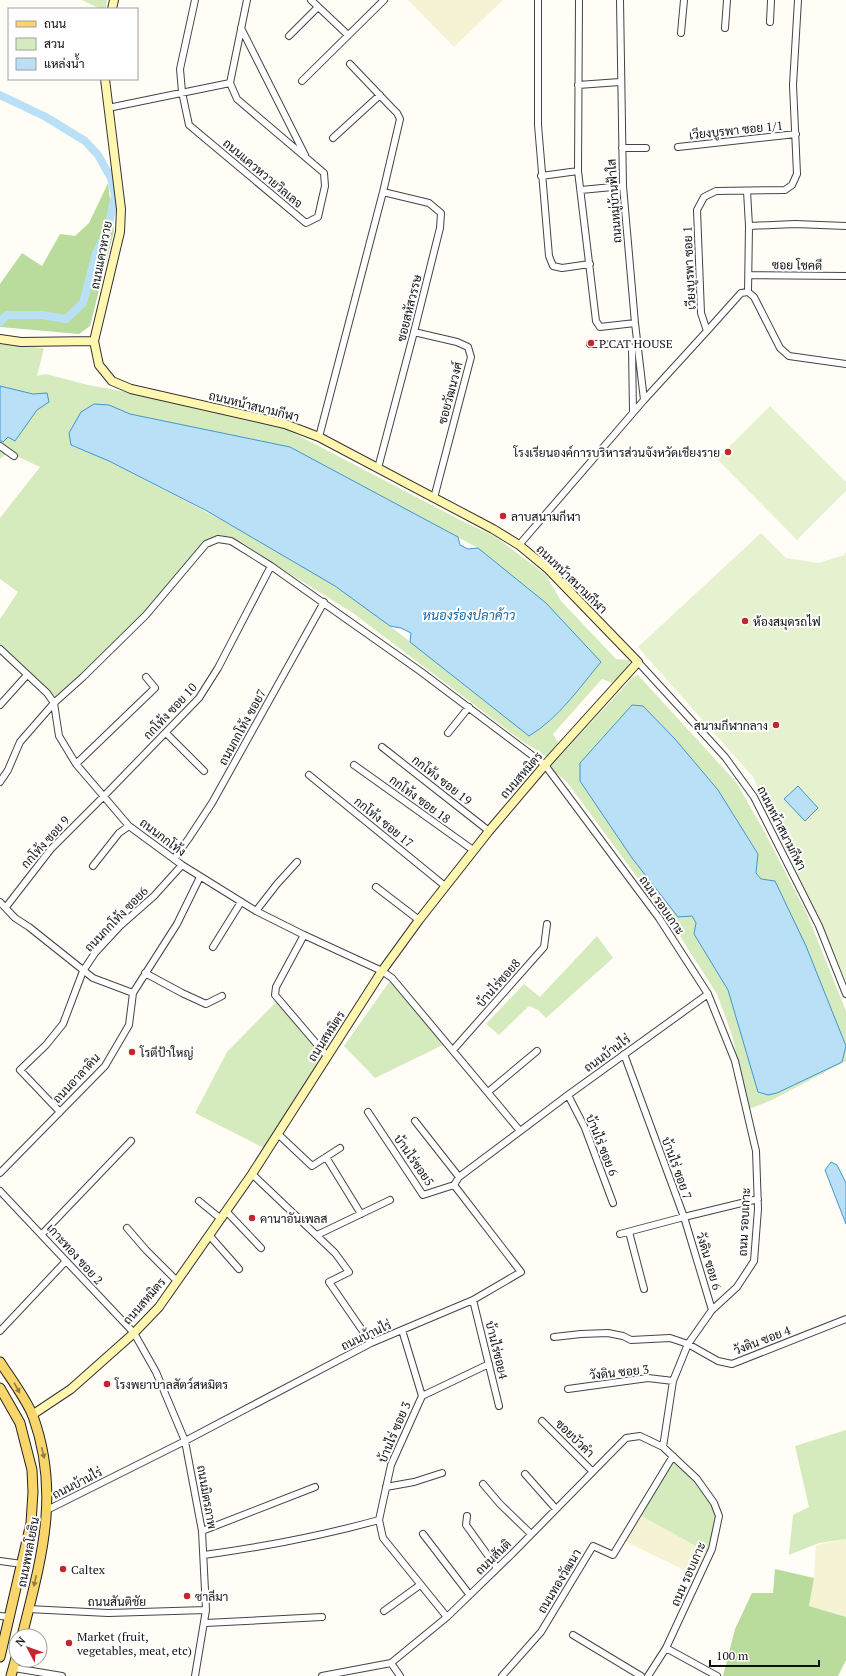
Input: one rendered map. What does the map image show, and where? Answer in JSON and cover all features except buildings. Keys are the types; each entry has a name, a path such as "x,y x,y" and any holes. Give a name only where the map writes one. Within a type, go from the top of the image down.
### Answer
{"main road":[{"name":"ถนนพหลโยธิน","path":"0,1362 14,1382 32,1415 41,1445 47,1473 48,1510 43,1547 24,1628"},
{"name":"ถนนพหลโยธิน","path":"0,1388 20,1423 32,1470 33,1492 31,1523 22,1564 5,1616 0,1657"},
{"path":"20,1423 32,1415"}],"street":[{"name":"ถนนแควหวายวิลเลจ","path":"195,0 180,69 182,92 189,125 306,223 318,217 325,186 324,173 237,99 230,83"},
{"path":"108,108 230,83 247,0"},
{"path":"310,0 348,36"},
{"path":"302,81 384,0"},
{"path":"538,0 538,125 541,176 549,256 553,266 562,268 590,264"},
{"path":"578,0 578,171 596,321 600,327 635,324"},
{"name":"ถนนหมู่บ้านฟ้าใส","path":"620,0 620,82 623,186 635,324 644,400"},
{"path":"682,33 684,0"},
{"path":"725,28 726,0"},
{"path":"770,22 771,0"},
{"name":"เวียงบูรพา ซอย 1","path":"707,330 701,313 697,210 704,197 716,191 785,190 792,185 797,174 793,85 798,0"},
{"path":"289,36 318,7"},
{"name":"ถนนแควหวายวิลเลจ","path":"241,28 306,158"},
{"path":"319,437 383,192 400,120 397,113 350,64"},
{"name":"ถนนแควหวาย","path":"94,341 120,232 121,210 105,80"},
{"path":"578,85 620,82"},
{"path":"333,138 380,95"},
{"name":"เวียงบูรพา ซอย 1/1","path":"678,147 796,134"},
{"path":"622,148 646,148"},
{"path":"541,176 578,171"},
{"path":"581,190 623,186"},
{"path":"747,190 749,226 748,292"},
{"name":"ซอยสหัสวรรษ","path":"378,468 440,228 441,213 429,203 383,192"},
{"path":"749,226 795,224 846,226"},
{"name":"ซอย โชคดี","path":"748,275 846,276"},
{"path":"519,545 633,412 741,293 748,292 754,297 780,348 790,356 846,364"},
{"name":"ซอยวัฒนวงศ์","path":"414,332 457,342 468,347 471,357 434,498"},
{"path":"0,339 21,342 94,341"},
{"name":"ถนนหน้าสนามกีฬา","path":"94,341 99,365 112,381 131,389 286,424 319,437 493,528 519,545 548,569 638,662 725,757 754,797 819,926 846,994"},
{"path":"590,344 626,344 632,348 633,412"},
{"path":"0,446 14,456"},
{"name":"ถนน รอบเกาะ","path":"0,782 8,770 20,742 54,703 83,677 146,615 209,542 218,539 231,541 324,602 469,707 545,765 659,918 708,994 735,1061 756,1151 758,1200 754,1261 737,1287 712,1310 688,1344 674,1381 663,1447 697,1479 714,1503 719,1516 712,1549 666,1648 648,1676"},
{"name":"กกโท้ง ซอย 10","path":"104,796 199,698 208,685 271,566"},
{"name":"ถนนกกโท้ง ซอย7","path":"174,859 212,802 324,602"},
{"path":"0,649 47,693 54,703"},
{"name":"ถนนสหมิตร","path":"32,1415 71,1389 134,1333 159,1307 252,1174 382,971 419,920 473,850 545,765 638,662"},
{"path":"0,706 27,675"},
{"path":"76,764 155,688 146,677"},
{"name":"ถนนกกโท้ง","path":"54,703 59,736 76,764 129,826 182,865 256,911 382,971"},
{"path":"448,733 469,707"},
{"path":"166,733 204,771"},
{"name":"กกโท้ง ซอย 19","path":"382,747 489,831"},
{"name":"กกโท้ง ซอย 18","path":"354,765 473,850"},
{"name":"กกโท้ง ซอย 17","path":"309,775 445,886"},
{"name":"กกโท้ง ซอย 9","path":"6,907 51,849 104,796"},
{"path":"93,866 119,833 129,826"},
{"path":"256,911 277,884 297,862"},
{"name":"ถนนกกโท้ง ซอย6","path":"60,1112 20,1070 46,1045 63,1024 83,971 95,953 120,926 154,896 182,865"},
{"name":"ถนนอาลาดิน","path":"0,1173 105,1066 129,1025 133,993 177,924 200,877"},
{"path":"376,887 419,920"},
{"path":"0,902 15,918 29,926 93,978 133,993"},
{"path":"213,946 241,902"},
{"name":"บ้านไร่ซอย8","path":"453,1050 544,947 547,924"},
{"path":"304,935 276,987 275,995 327,1056"},
{"path":"382,971 392,978 520,1131"},
{"path":"146,973 182,993 206,1004 222,996"},
{"name":"ถนนบ้านไร่","path":"48,1510 185,1441 371,1343 473,1300 521,1272 454,1185 459,1177 568,1095 708,994"},
{"path":"488,1092 536,1051"},
{"name":"บ้านไร่ ซอย 7","path":"624,1054 684,1217 758,1200"},
{"name":"บ้านไร่ ซอย 6","path":"568,1095 585,1128 613,1203"},
{"name":"บ้านไร่ซอย5","path":"368,1112 423,1195 454,1185"},
{"path":"415,1121 459,1177"},
{"path":"278,1134 312,1166 340,1148"},
{"path":"42,1234 131,1141"},
{"path":"326,1157 361,1214"},
{"path":"252,1174 335,1252 349,1272 329,1282 371,1343"},
{"name":"เกาะทอง ซอย 2","path":"0,1190 134,1333"},
{"path":"317,1235 390,1200"},
{"path":"199,1201 221,1219"},
{"path":"226,1211 261,1248"},
{"path":"620,1234 684,1217"},
{"name":"วังดิน ซอย 6","path":"684,1217 712,1310"},
{"path":"127,1228 146,1250 177,1281"},
{"path":"629,1232 644,1289"},
{"path":"209,1235 239,1269"},
{"path":"0,1331 66,1261"},
{"name":"บ้านไร่ซอย4","path":"473,1300 499,1406"},
{"name":"วังดิน ซอย 4","path":"554,1337 594,1334 623,1336 631,1340 670,1338 688,1344 718,1361 732,1364 846,1319"},
{"name":"บ้านไร่ ซอย 3","path":"402,1330 422,1396 391,1465 379,1520 383,1538 447,1617"},
{"name":"ถนนมิตรภาพ","path":"134,1333 156,1372 185,1441 202,1531 206,1610 195,1676"},
{"path":"422,1396 489,1364"},
{"name":"วังดิน ซอย 3","path":"568,1390 648,1378 674,1381"},
{"name":"ซอยบัวคำ","path":"542,1422 592,1471"},
{"name":"ถนนสันติ","path":"322,1676 391,1663 447,1617 626,1438 640,1436 663,1447"},
{"name":"ถนนทองวัฒนา","path":"502,1676 541,1632 593,1546 613,1556 673,1456"},
{"path":"386,1487 414,1482 442,1473"},
{"path":"524,1474 556,1509"},
{"path":"483,1484 500,1504 531,1534"},
{"path":"202,1531 315,1488"},
{"path":"467,1516 466,1525 497,1568"},
{"path":"204,1555 256,1548 311,1538 379,1520"},
{"path":"423,1534 469,1594"},
{"path":"0,1562 22,1564"},
{"path":"384,1611 420,1585"},
{"name":"ถนนสันติชัย","path":"28,1609 108,1613 206,1610"},
{"path":"205,1623 322,1617"},
{"path":"573,1635 641,1676"},
{"path":"666,1648 717,1676"},
{"path":"391,1663 400,1676"},
{"path":"19,1668 62,1676"}],"shaded area":[{"path":"408,0 503,0 454,47"},
{"path":"638,1514 710,1554 699,1577 622,1540"},
{"path":"846,1539 846,1617 809,1606 814,1578 816,1545"}],"green space":[{"path":"82,0 107,0 106,8 98,8"},
{"path":"108,183 114,231 90,326 79,334 0,327 0,284 22,253 42,266 60,234 75,236 89,223"},
{"path":"0,344 44,348 37,376 46,374 88,385 127,392 286,429 464,522 496,537 546,575 561,601 616,659 630,660 627,671 615,684 602,679 553,734 559,744 547,757 522,741 353,613 231,537 231,541 206,544 146,615 54,703 0,647 0,619 18,592 0,579 0,518 40,467 8,452 0,459","holes":["94,404 109,405 130,414 290,447 478,548 546,603 600,662 559,712 550,721 529,736 390,626 335,586 231,525 109,461 72,446 69,433 81,412"]},
{"path":"770,406 846,482 846,491 797,540 717,459"},
{"name":"สนามกีฬากลาง","path":"761,533 786,558 819,563 844,555 846,552 846,981 753,777 638,647"},
{"path":"638,675 736,782 764,831 807,914 846,1011 846,1061 772,1100 749,1109 732,1035 717,994 676,930 567,782 552,770 551,766 633,677","holes":["632,705 643,706 675,739 718,790 758,853 756,873 761,879 842,1062 777,1093 758,1092 728,990 694,934 696,923 692,916 678,917 632,858 580,781 580,763"]},
{"path":"597,936 613,958 546,1018 538,1010 529,1006 499,1035 486,1024 524,984 540,997"},
{"path":"392,978 447,1043 375,1078 344,1046"},
{"path":"278,1000 327,1056 268,1150 195,1113 227,1052"},
{"path":"846,1430 846,1539 819,1543 789,1555 793,1515 809,1507 795,1446"},
{"path":"673,1456 697,1479 719,1516 710,1554 638,1514"},
{"path":"775,1569 814,1578 809,1606 846,1617 846,1660 838,1676 723,1676 735,1629 752,1593 773,1593"}],"water":[{"path":"0,386 33,394 47,393 49,402 37,410 15,441 8,437 3,442 0,440"},
{"name":"หนองร่องปลาค้าว","path":"94,404 109,405 130,414 290,447 458,537 460,545 468,549 478,548 546,603 601,662 559,712 540,729 529,736 410,642 411,633 401,628 390,626 335,586 207,511 109,461 71,445 69,433 81,412"},
{"path":"632,705 643,706 675,739 718,790 758,854 756,873 761,879 775,881 806,946 846,1046 842,1062 777,1093 768,1095 758,1092 728,990 694,934 696,923 692,916 678,917 632,858 580,781 580,763"},
{"path":"798,786 818,808 805,821 784,799"},
{"path":"831,1162 837,1165 846,1183 846,1224 825,1170"}],"waterway":[{"path":"0,95 46,117 85,141 98,155 111,178 115,195 108,229 96,253 83,303 66,319 42,315 7,315 0,322"}],"place":[{"name":"P'CAT HOUSE","path":"591,343"},
{"name":"โรงเรียนองค์การบริหารส่วนจังหวัดเชียงราย","path":"728,452"},
{"name":"ลาบสนามกีฬา","path":"503,516"},
{"name":"ห้องสมุดรถไฟ","path":"745,621"},
{"name":"สนามกีฬากลาง","path":"776,725"},
{"name":"โรตีป้าใหญ่","path":"132,1052"},
{"name":"คานาอันเพลส","path":"252,1218"},
{"name":"โรงพยาบาลสัตว์สหมิตร","path":"107,1384"},
{"name":"Caltex","path":"63,1569"},
{"name":"ซาลีมา","path":"187,1596"},
{"name":"Market (fruit, vegetables, meat, etc)","path":"69,1643"}]}
